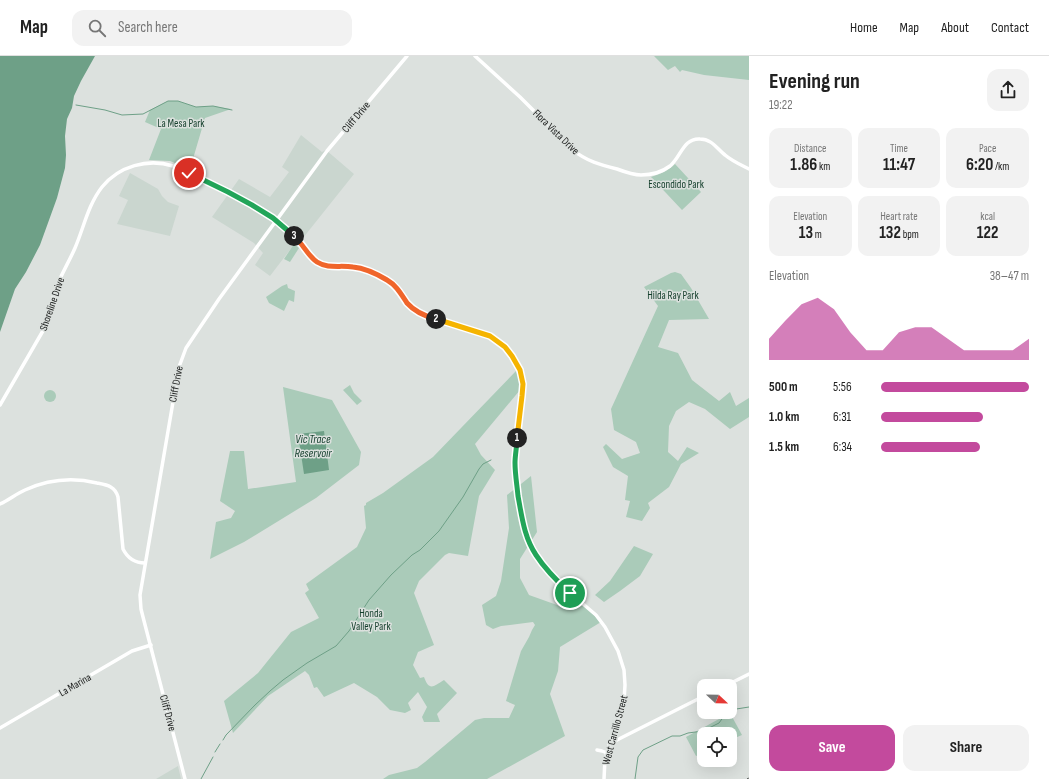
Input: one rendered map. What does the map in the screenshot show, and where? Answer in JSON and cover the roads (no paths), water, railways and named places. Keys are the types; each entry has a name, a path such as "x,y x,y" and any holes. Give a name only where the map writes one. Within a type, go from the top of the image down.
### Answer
{"main road":[{"name":"Cliff Drive","path":"185,779 151,645 142,617 140,602 140,589 177,374 186,348 276,221 327,151 407,56"},
{"name":"Flora Vista Drive","path":"475,56 522,99 573,150 583,158 592,162 631,174 655,174 671,166 685,145 692,140 705,139 711,142 726,156 749,169"},
{"name":"Shoreline Drive","path":"0,405 44,329 49,318 57,284 76,247 89,209 95,197 102,187 119,172 140,164 166,164 240,198 276,221 295,237 319,263 333,267 357,267 381,276 393,285 410,306 418,312 429,317 490,336 505,347 514,358"},
{"name":"West Carrillo Street","path":"514,358 523,384 515,463 524,527 531,546 540,561 562,586 596,615 608,632 618,652 624,670 625,691 621,713 606,753 604,779"},
{"path":"0,504 38,485 54,481 90,481 108,485 114,490 118,497 123,550 132,560 145,564"},
{"name":"La Marina","path":"0,728 132,651 151,645"},
{"path":"737,680 749,674"},
{"path":"609,744 697,700"},
{"path":"613,731 616,736 623,737"},
{"path":"597,750 606,753"}],"water":[{"path":"0,56 95,56 74,96 72,108 67,119 65,136 65,168 57,198 40,245 15,289 0,332"},
{"name":"Vic Trace Reservoir","path":"324,431 329,470 304,474 298,434"}],"waterway":[{"path":"76,105 105,110 122,115 143,114 168,101 178,101 196,107 213,106 232,110"},
{"path":"223,740 255,705 283,680 307,663 336,646 349,631 369,600 391,575 439,531 463,497 479,469 483,464 491,460"},
{"path":"737,709 749,707"},
{"path":"635,779 638,757 643,750 672,736 680,736 688,733 703,731 719,723 722,719"},
{"path":"215,752 220,744"},
{"path":"201,779 213,757"}],"park label":[{"name":"La Mesa Park","path":"181,123"},
{"name":"Escondido Park","path":"676,184"},
{"name":"Hilda Ray Park","path":"673,295"},
{"name":"Honda Valley Park","path":"371,619"}]}
